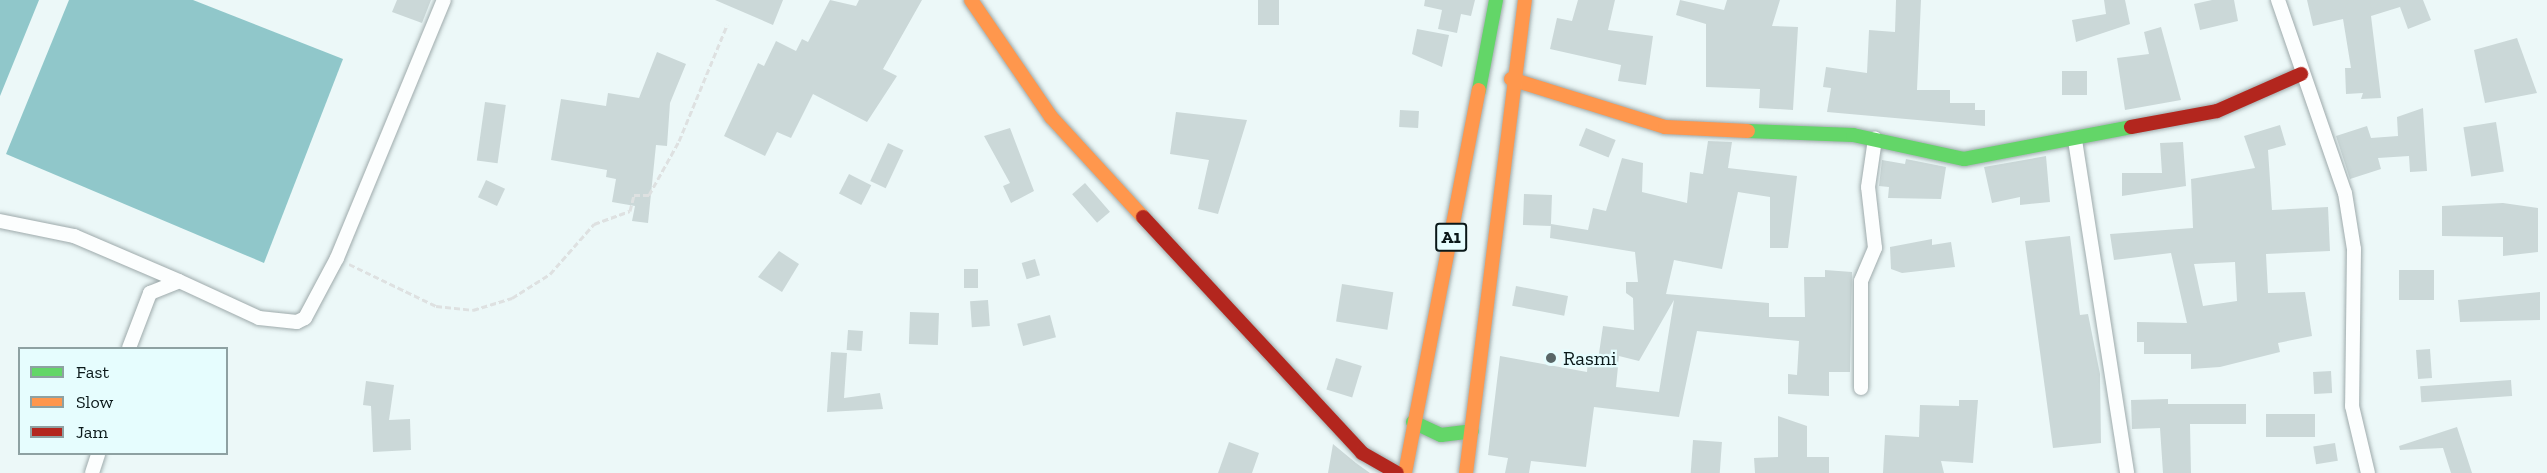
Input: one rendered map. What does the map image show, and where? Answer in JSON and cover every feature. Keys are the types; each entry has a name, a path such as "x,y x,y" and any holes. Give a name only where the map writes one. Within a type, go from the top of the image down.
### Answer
{"main road":[{"path":"971,0 1051,117 1362,453 1397,473"},
{"name":"A1","path":"1405,473 1496,0"},
{"name":"A1","path":"1466,473 1511,79 1525,0"},
{"path":"1511,79 1665,127 1875,138 1964,159 2075,140 2217,111 2301,74"},
{"path":"1413,422 1441,435 1472,431"}],"street":[{"path":"0,221 74,236 259,318 297,322 315,307 444,0"},
{"path":"2278,0 2350,219 2352,406 2368,473"},
{"path":"1861,388 1861,281 1875,248 1868,187 1875,138"},
{"path":"2075,140 2127,473"},
{"path":"129,347 150,293 179,281"},
{"path":"92,473 97,455"}],"path":[{"path":"337,258 436,306 473,310 512,298 550,274 594,224 630,211 634,195 649,195 679,141 727,25"}],"water":[{"path":"0,0 39,0 0,96"},
{"path":"69,0 193,0 343,59 264,263 6,154"}],"building":[{"path":"397,0 431,0 422,23 392,12"},
{"path":"715,0 783,0 773,25"},
{"path":"830,0 856,6 859,0 922,0 883,69 897,76 867,122 813,94 791,138 777,132 765,156 724,136 758,63 764,66 776,41 796,51 802,39 808,42"},
{"path":"1258,0 1279,0 1279,25 1258,25"},
{"path":"1425,0 1475,0 1471,16 1461,14 1457,33 1438,29 1442,10 1424,6"},
{"path":"1578,0 1615,0 1608,30 1653,36 1646,85 1618,81 1621,65 1550,49 1557,18 1572,21"},
{"path":"1680,0 1724,10 1727,0 1780,0 1772,26 1798,27 1793,110 1759,108 1760,89 1706,87 1706,24 1676,15"},
{"path":"1896,0 1921,0 1917,90 1950,90 1950,103 1975,103 1975,110 1985,110 1985,126 1827,112 1831,88 1823,87 1826,67 1867,73 1869,30 1895,32"},
{"path":"2104,0 2125,0 2130,24 2076,42 2072,20 2106,14"},
{"path":"2212,0 2234,0 2238,21 2200,30 2194,4"},
{"path":"2307,0 2423,0 2431,20 2408,29 2400,7 2371,16 2381,98 2361,99 2363,93 2346,94 2345,68 2351,68 2343,19 2313,26"},
{"path":"2161,27 2181,100 2125,110 2117,58 2149,54 2144,32"},
{"path":"1417,29 1449,35 1442,67 1412,54"},
{"path":"2517,38 2537,93 2485,103 2474,50"},
{"path":"657,52 686,64 670,103 667,146 656,145 648,223 632,221 635,206 612,202 616,179 606,177 607,170 551,160 561,99 606,106 608,93 639,98"},
{"path":"2062,71 2087,71 2087,95 2062,95"},
{"path":"485,102 506,105 498,163 477,160"},
{"path":"2423,108 2427,171 2410,172 2409,156 2378,158 2381,169 2350,179 2336,136 2367,126 2371,138 2398,136 2397,117"},
{"path":"1400,110 1419,111 1418,128 1399,127"},
{"path":"1176,112 1247,120 1218,214 1198,209 1209,160 1170,154"},
{"path":"2496,122 2504,171 2471,177 2463,127"},
{"path":"2280,125 2286,145 2268,150 2272,210 2328,207 2330,251 2266,254 2268,293 2305,292 2312,336 2278,343 2280,352 2220,367 2191,369 2191,354 2144,354 2144,342 2137,342 2137,322 2187,323 2171,253 2114,260 2110,234 2193,228 2191,179 2255,168 2244,136","holes":["2235,262 2237,301 2203,306 2194,264"]},
{"path":"1010,128 1034,191 1011,203 1003,186 1010,183 984,136"},
{"path":"1586,128 1616,140 1609,158 1579,146"},
{"path":"1708,141 1732,142 1728,168 1797,176 1788,248 1770,248 1770,197 1738,192 1722,269 1674,260 1666,294 1769,303 1769,317 1805,317 1804,277 1825,277 1825,270 1852,272 1850,372 1829,372 1829,396 1788,394 1788,374 1797,375 1799,341 1697,331 1679,417 1594,407 1586,467 1531,461 1529,473 1505,473 1508,458 1488,455 1500,356 1587,372 1588,359 1598,360 1603,326 1634,330 1633,298 1626,293 1626,282 1638,282 1635,252 1550,238 1551,224 1588,230 1593,208 1606,211 1622,158 1643,163 1642,192 1687,203 1690,172 1703,174","holes":["1674,300 1659,392 1616,387 1619,356 1639,361"]},
{"path":"2183,142 2186,186 2122,196 2122,173 2162,173 2160,143"},
{"path":"888,143 903,150 886,188 870,181"},
{"path":"2046,156 2050,202 2020,205 2020,197 1992,203 1984,167"},
{"path":"1906,159 1946,167 1941,199 1888,198 1889,187 1879,186 1882,160 1905,164"},
{"path":"849,174 871,185 861,205 839,194"},
{"path":"486,180 505,189 497,206 478,197"},
{"path":"1085,183 1110,212 1097,223 1072,194"},
{"path":"1524,194 1552,195 1551,226 1523,225"},
{"path":"2503,203 2538,208 2538,252 2503,256 2503,237 2442,236 2442,206"},
{"path":"2070,236 2080,315 2088,314 2100,374 2101,443 2053,448 2025,241"},
{"path":"1932,239 1932,245 1951,242 1955,267 1902,273 1891,269 1890,247"},
{"path":"779,251 799,264 782,292 758,277"},
{"path":"1035,259 1040,275 1027,279 1022,263"},
{"path":"964,269 978,269 978,288 964,288"},
{"path":"2399,270 2434,270 2434,300 2399,300"},
{"path":"1342,284 1393,292 1387,330 1336,322"},
{"path":"1516,286 1568,296 1564,316 1512,306"},
{"path":"2540,292 2540,320 2460,322 2458,300"},
{"path":"988,300 990,326 972,327 970,301"},
{"path":"910,312 939,313 938,345 909,344"},
{"path":"1050,315 1056,337 1023,346 1017,324"},
{"path":"848,330 863,331 862,351 847,350"},
{"path":"2430,349 2432,378 2418,379 2416,350"},
{"path":"831,352 847,353 844,398 880,393 883,409 827,412"},
{"path":"1336,358 1362,366 1352,397 1326,390"},
{"path":"2331,371 2332,393 2314,394 2313,372"},
{"path":"2511,380 2512,396 2421,402 2420,386"},
{"path":"366,381 394,385 389,420 410,419 411,450 373,452 371,406 363,405"},
{"path":"2168,399 2168,404 2246,404 2246,424 2190,424 2191,473 2163,473 2160,428 2132,429 2131,400"},
{"path":"1959,400 1978,400 1973,463 1941,461 1944,473 1883,473 1885,435 1919,437 1920,405 1959,406"},
{"path":"2266,414 2315,414 2315,437 2266,437"},
{"path":"1778,416 1807,426 1807,457 1829,457 1829,473 1755,473 1754,458 1778,457"},
{"path":"2457,427 2472,473 2451,473 2443,448 2400,450 2399,446"},
{"path":"1693,440 1722,442 1720,473 1691,473"},
{"path":"1229,442 1259,453 1252,473 1218,473"},
{"path":"2335,443 2338,461 2316,464 2313,446"},
{"path":"1333,444 1356,463 1370,473 1328,473"}],"traffic: fast":[{"path":"1479,90 1496,0"},
{"path":"1748,131 1853,135 1964,159 2131,127"},
{"path":"1413,422 1441,435 1472,431"}],"traffic: slow":[{"path":"971,0 1051,117 1143,217"},
{"path":"1466,473 1525,0"},
{"path":"1511,79 1665,127 1748,131"},
{"path":"1405,473 1479,90"}],"traffic: jam":[{"path":"2131,127 2217,111 2301,74"},
{"path":"1143,217 1362,453 1397,473"}],"place":[{"name":"Rasmi","path":"1551,358"}]}
